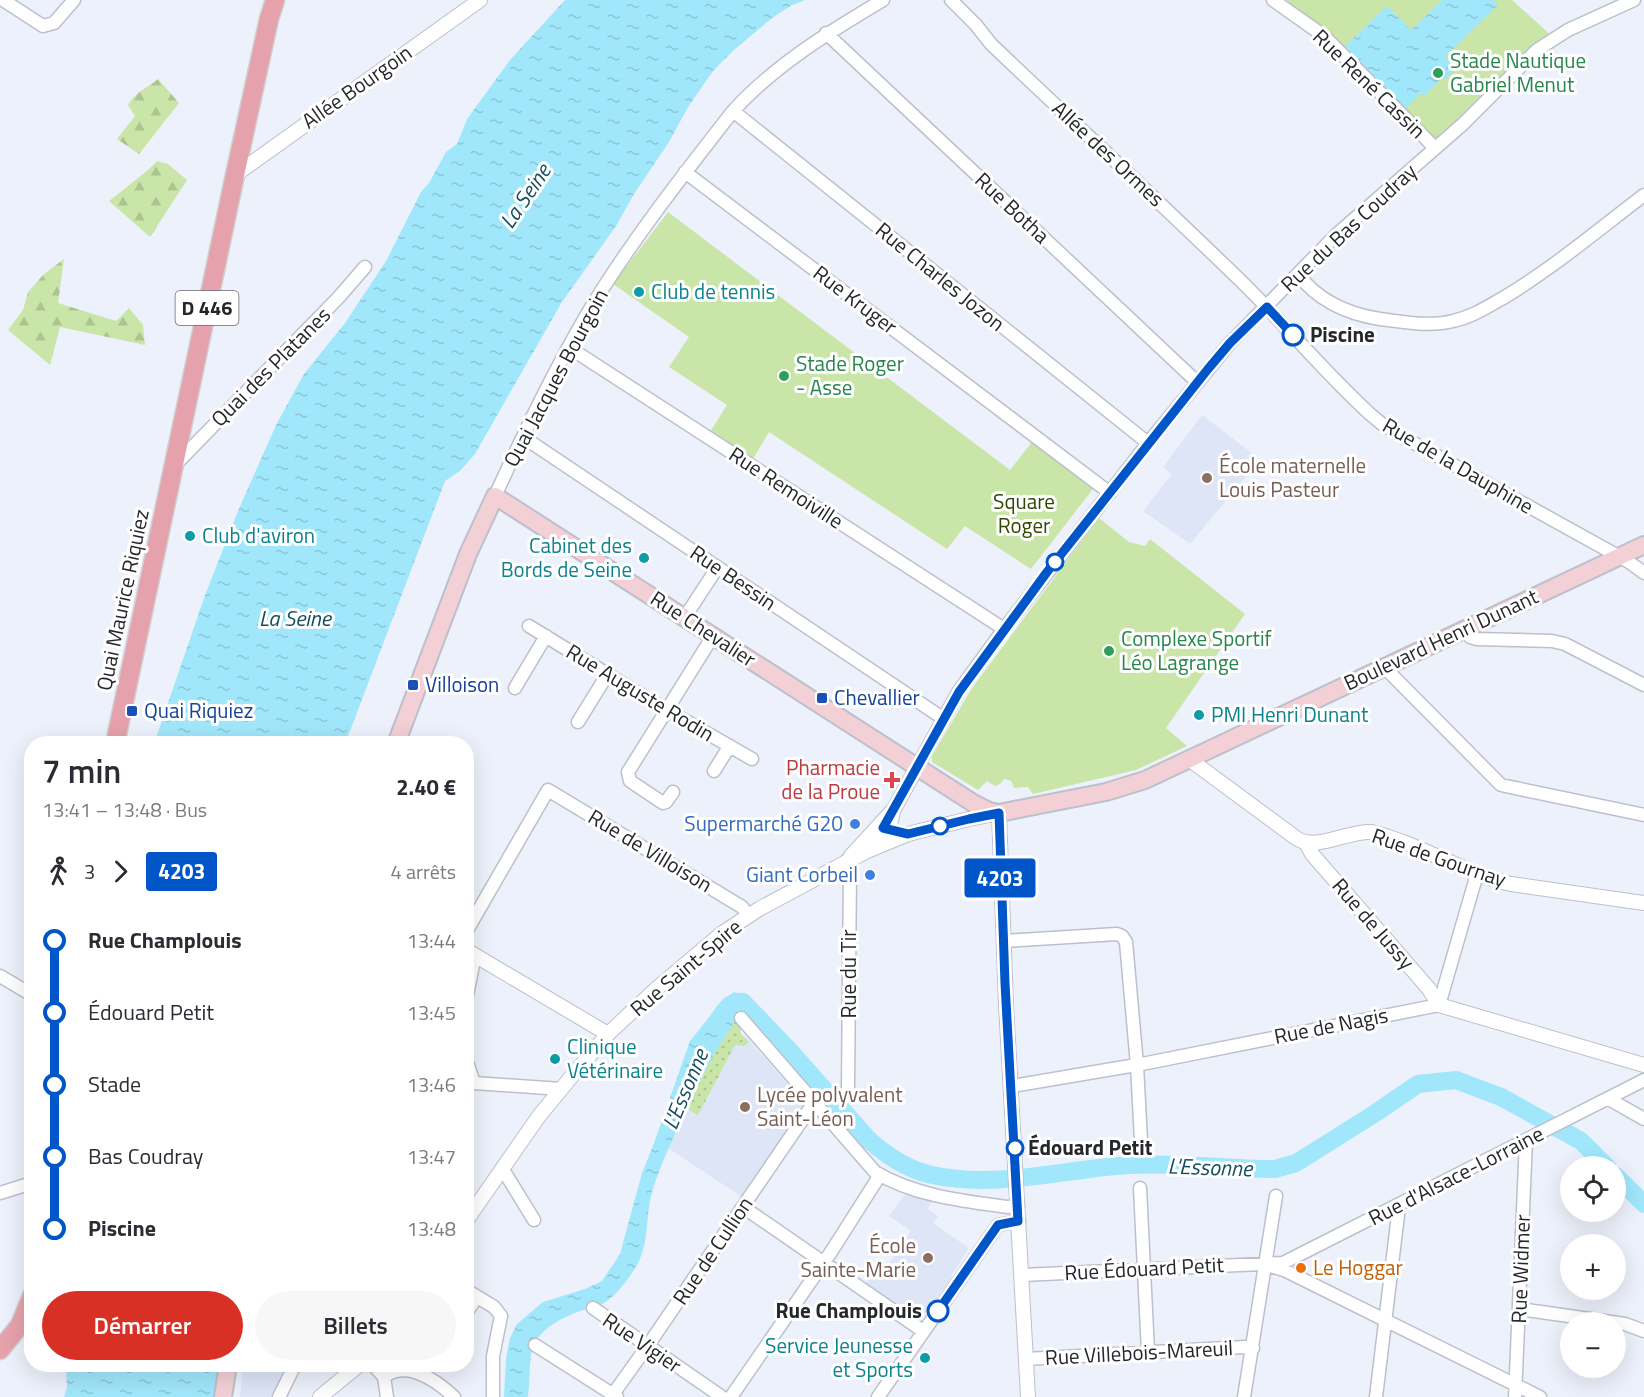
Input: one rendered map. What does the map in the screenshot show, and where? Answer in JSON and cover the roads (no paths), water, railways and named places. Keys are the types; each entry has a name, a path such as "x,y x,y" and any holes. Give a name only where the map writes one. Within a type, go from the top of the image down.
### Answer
{"main road":[{"name":"D 446","path":"174,465 234,175 275,0"},
{"name":"Quai Maurice Riquiez","path":"117,736 174,465"},
{"name":"Rue Chevalier","path":"495,496 914,765 974,812 999,813"},
{"name":"Quai Jacques Bourgoin","path":"399,736 468,554 495,496"},
{"name":"Boulevard Henri Dunant","path":"999,813 1126,787 1644,545"},
{"path":"0,1350 20,1325 24,1315"},
{"path":"223,1397 227,1372"},
{"path":"231,1397 234,1372"}],"street":[{"path":"3,0 43,26 54,23 74,0"},
{"name":"Allée Bourgoin","path":"234,175 480,0"},
{"name":"Quai Jacques Bourgoin","path":"495,496 567,349 610,277 685,172 747,96 826,33 883,0"},
{"name":"Allée des Ormes","path":"951,0 1000,52 1116,164 1148,190 1267,307"},
{"name":"Rue René Cassin","path":"1273,0 1324,36 1435,148"},
{"name":"Rue du Bas Coudray","path":"914,765 959,692 1004,629 1148,443 1230,343 1336,235 1484,104 1546,43 1568,30 1634,0"},
{"name":"Rue Botha","path":"826,33 1197,382"},
{"name":"Rue Charles Jozon","path":"733,111 1148,443"},
{"name":"Rue Kruger","path":"685,172 1110,493"},
{"path":"1298,274 1327,301 1362,316 1435,324 1453,322 1474,315 1516,290 1561,259 1644,195"},
{"name":"Quai des Platanes","path":"174,465 339,297 364,267"},
{"name":"Rue de la Dauphine","path":"1267,307 1358,403 1382,424 1629,562 1644,573"},
{"name":"Rue Remoiville","path":"567,349 586,359 1004,629"},
{"name":"Rue Bessin","path":"523,436 944,719"},
{"path":"685,617 717,568"},
{"name":"Rue Auguste Rodin","path":"529,626 607,675 752,759"},
{"path":"1466,630 1470,637 1477,639 1552,641 1565,644 1644,685"},
{"path":"515,688 546,636"},
{"path":"673,792 666,802 663,802 630,781 628,772 713,636"},
{"path":"1387,666 1391,674 1501,785 1644,815"},
{"path":"578,722 607,675"},
{"path":"714,771 729,747"},
{"path":"1189,759 1306,843"},
{"name":"Rue Saint-Spire","path":"847,860 894,809 914,765"},
{"name":"Rue de Villoison","path":"474,918 548,790 742,907 749,916"},
{"path":"894,809 883,828 908,834"},
{"name":"Rue Saint-Spire","path":"474,1209 561,1089 608,1034 721,934 847,860 908,834 974,812"},
{"path":"999,813 1016,1164 1015,1207 1022,1275 1028,1397"},
{"path":"867,851 889,829"},
{"name":"Rue de Gournay","path":"1306,843 1363,832 1376,833 1426,851 1477,874 1511,884 1644,903"},
{"name":"Rue de Jussy","path":"1306,843 1312,854 1429,989 1439,1005"},
{"name":"Rue du Tir","path":"847,860 850,869 848,1088"},
{"path":"1439,1005 1477,874"},
{"path":"1004,940 1117,934 1122,936 1125,942 1137,1065 1141,1141"},
{"path":"474,954 608,1034"},
{"path":"0,976 24,990"},
{"name":"Rue de Nagis","path":"1012,1086 1137,1065 1439,1005 1644,1065"},
{"path":"741,1018 813,1104 880,1175 901,1185 939,1196 1015,1207"},
{"name":"Rue d'Alsace-Lorraine","path":"1266,1265 1292,1260 1609,1100 1644,1080"},
{"path":"474,1084 561,1089"},
{"path":"1609,1100 1644,1119"},
{"name":"Rue de Cullion","path":"613,1396 813,1104"},
{"name":"Rue Widmer","path":"1516,1391 1527,1140"},
{"path":"502,1168 534,1220"},
{"path":"731,1397 824,1263 880,1175"},
{"path":"0,1193 24,1186"},
{"path":"1140,1188 1148,1352"},
{"path":"1244,1397 1276,1196"},
{"path":"743,1207 923,1331"},
{"path":"878,1397 998,1225 1015,1207"},
{"path":"1376,1397 1398,1215 1395,1207"},
{"path":"1266,1265 1284,1270 1516,1391 1540,1397"},
{"name":"Rue Édouard Petit","path":"1022,1275 1266,1265"},
{"path":"474,1295 498,1310 501,1316 493,1356 493,1397"},
{"name":"Rue Vigier","path":"593,1308 722,1397"},
{"path":"1520,1309 1625,1324 1644,1331"},
{"path":"535,1345 613,1396"},
{"name":"Rue Villebois-Mareuil","path":"1026,1359 1253,1348"},
{"path":"279,1397 292,1372"},
{"path":"320,1397 350,1372"},
{"path":"379,1372 384,1377 387,1397"},
{"path":"384,1377 399,1372"},
{"path":"431,1372 454,1397"}],"water":[{"name":"La Seine","path":"565,0 805,0 792,5 772,18 713,71 688,107 669,142 634,194 616,226 562,302 475,454 460,471 445,481 348,736 157,736 204,598 238,511 276,425 304,374 345,323 386,261 421,192 429,183 446,152 457,144 467,119 510,60"},
{"path":"1442,0 1493,0 1498,5 1445,57 1456,69 1444,80 1442,78 1424,96 1421,93 1405,109 1345,46 1387,6 1411,30"},
{"path":"735,991 738,1017 721,1042 700,1081 662,1163 651,1198 644,1247 637,1265 609,1300 594,1308 561,1319 541,1334 532,1351 528,1397 504,1397 506,1358 510,1338 517,1324 543,1302 585,1289 602,1281 620,1254 642,1173 690,1041 715,1010"},
{"path":"66,1372 223,1372 220,1397 64,1397 67,1387"}],"waterway":[{"name":"L'Essonne","path":"720,1017 732,1003 743,1002 869,1140 915,1170 956,1179 1006,1179 1147,1164 1275,1169 1296,1163 1418,1084 1456,1080 1501,1097 1581,1141 1596,1156"},
{"name":"L'Essonne","path":"1626,1186 1644,1204"}],"place":[{"name":"Stade Nautique Gabriel Menut","path":"1438,73"},
{"name":"Club de tennis","path":"639,292"},
{"name":"Piscine","path":"1293,335"},
{"name":"Stade Roger - Asse","path":"784,376"},
{"name":"École maternelle Louis Pasteur","path":"1207,478"},
{"name":"Club d'aviron","path":"190,536"},
{"name":"Cabinet des Bords de Seine","path":"644,558"},
{"name":"Complexe Sportif Léo Lagrange","path":"1109,651"},
{"name":"Villoison","path":"413,685"},
{"name":"Chevallier","path":"822,698"},
{"name":"Quai Riquiez","path":"132,711"},
{"name":"PMI Henri Dunant","path":"1199,715"},
{"name":"Pharmacie de la Proue","path":"892,780"},
{"name":"Supermarché G20","path":"855,824"},
{"name":"Giant Corbeil","path":"870,875"},
{"name":"Clinique Vétérinaire","path":"555,1059"},
{"name":"Lycée polyvalent Saint-Léon","path":"745,1107"},
{"name":"Édouard Petit","path":"1015,1148"},
{"name":"École Sainte-Marie","path":"928,1258"},
{"name":"Le Hoggar","path":"1301,1268"},
{"name":"Rue Champlouis","path":"938,1311"},
{"name":"Service Jeunesse et Sports","path":"925,1358"}],"park label":[{"name":"Square Roger","path":"1024,514"}]}
